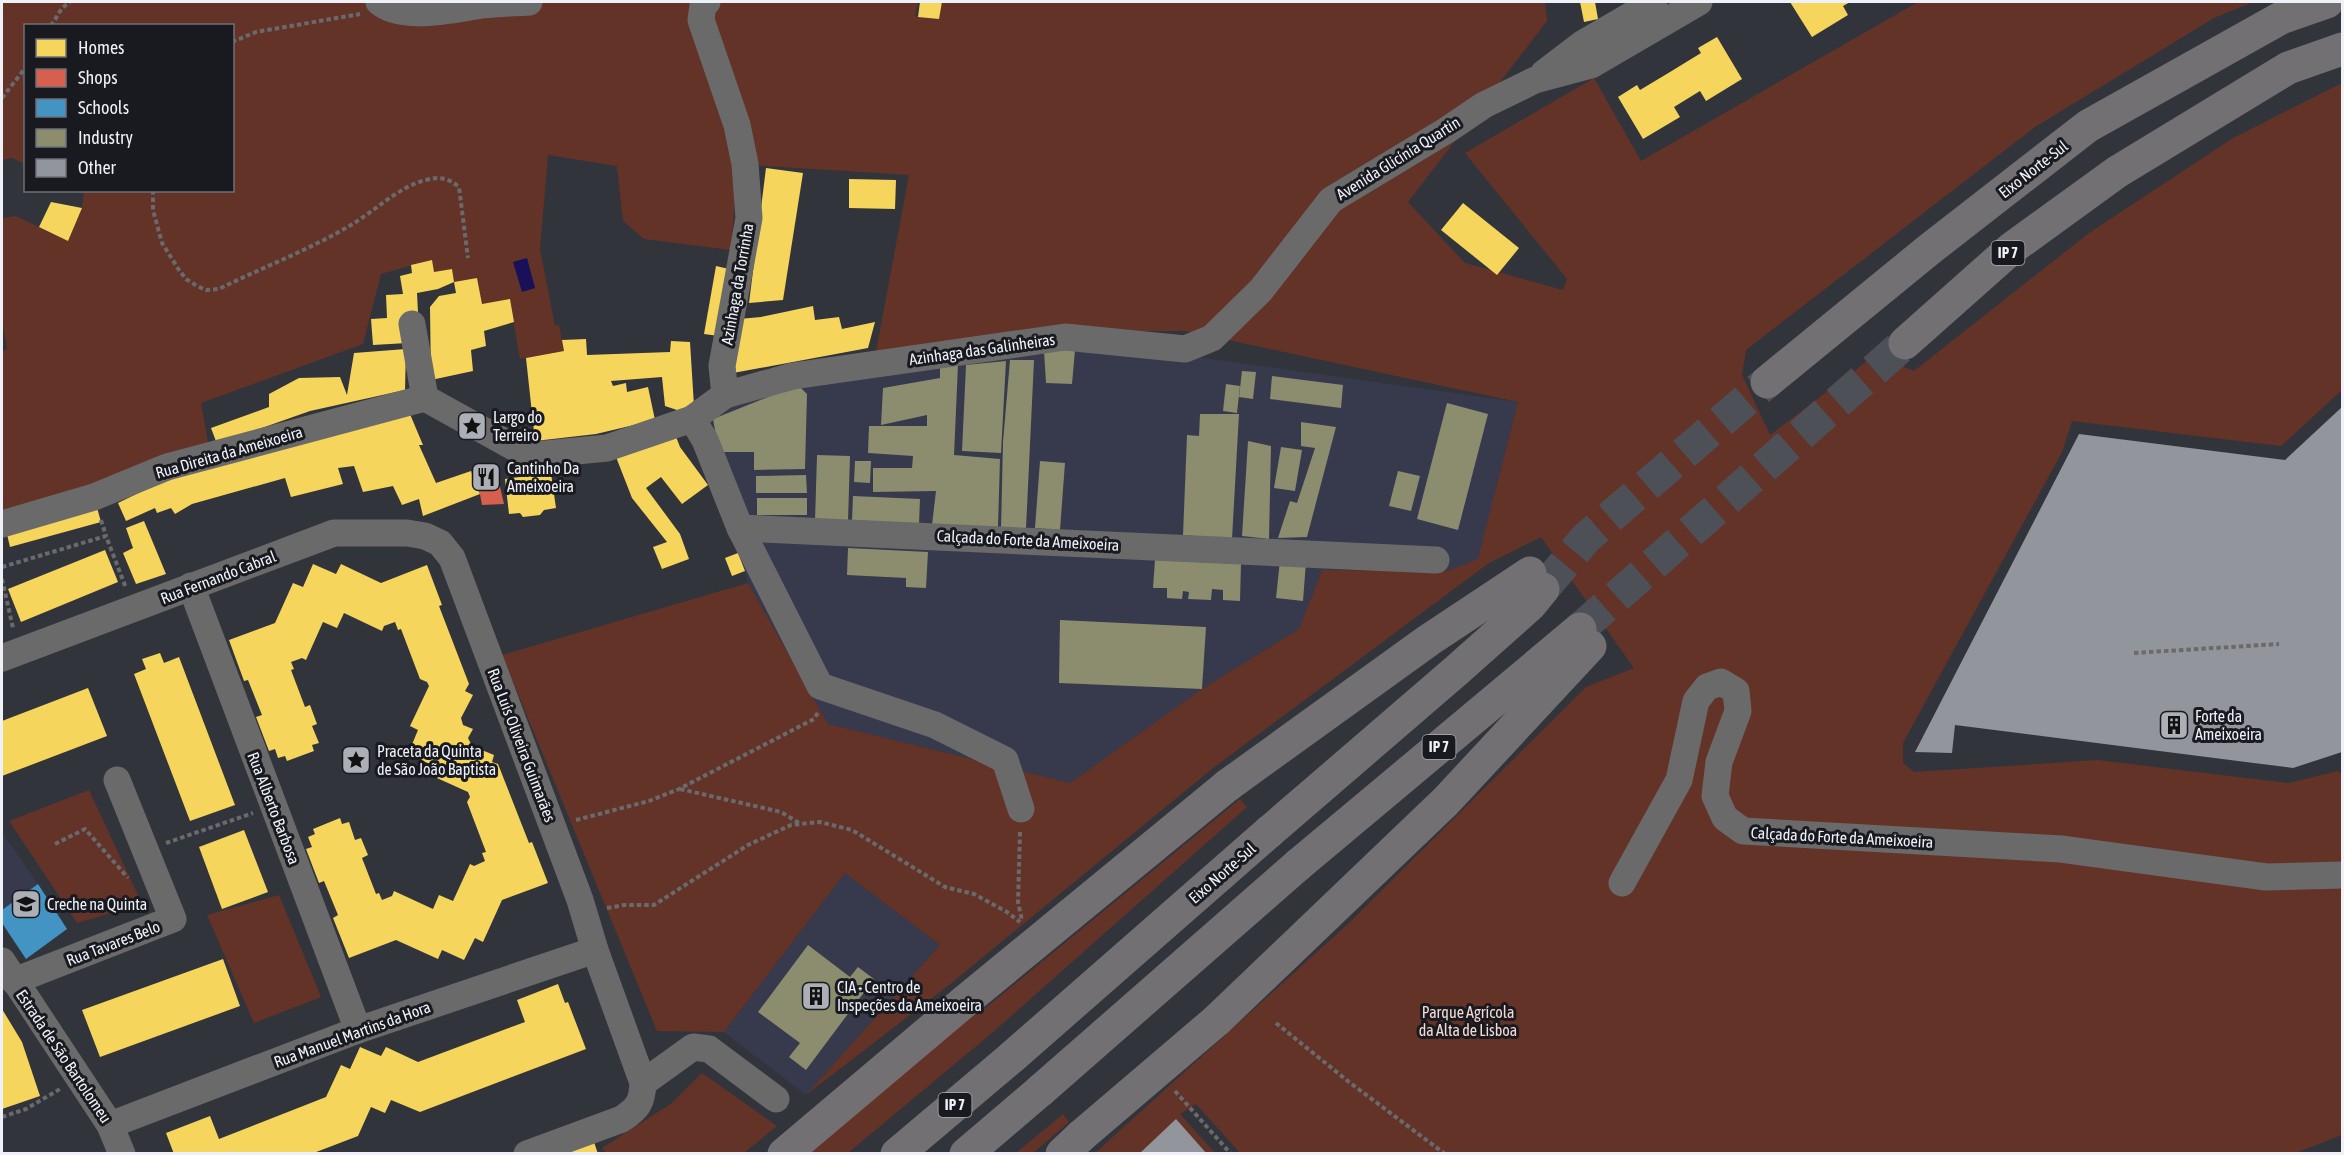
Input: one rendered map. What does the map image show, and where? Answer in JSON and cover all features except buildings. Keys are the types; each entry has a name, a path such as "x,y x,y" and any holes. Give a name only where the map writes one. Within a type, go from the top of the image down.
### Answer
{"highway":[{"name":"Eixo Norte-Sul","path":"1767,382 1931,248 2088,126 2282,18 2327,2"},
{"name":"IP 7","path":"1905,343 2012,248 2117,172 2288,68 2343,49"},
{"name":"Eixo Norte-Sul","path":"784,1154 964,1002 1228,785 1429,640 1537,581 1530,605 1012,1057 897,1154"},
{"name":"IP 7","path":"966,1154 1298,865 1585,638 1446,801 1217,1020 1072,1145"}],"street":[{"path":"375,7 434,12 530,2"},
{"name":"Avenida Glicínia Quartin","path":"1535,80 1582,44 1654,2"},
{"name":"Avenida Glicínia Quartin","path":"1261,290 1331,200 1484,105 1535,80 1591,65 1699,2"},
{"name":"Azinhaga da Torrinha","path":"702,3 701,20 737,125 745,164 749,218 722,366 725,395"},
{"name":"Azinhaga das Galinheiras","path":"693,419 725,395 794,376 1065,337 1185,349 1212,338 1261,290"},
{"path":"412,324 425,398 526,454 607,448 693,419 705,440 740,528 820,686 935,725 1005,760 1021,809"},
{"name":"Rua Direita da Ameixoeira","path":"2,524 94,497 167,467 425,398"},
{"name":"Calçada do Forte da Ameixoeira","path":"740,528 1436,560"},
{"name":"Rua Fernando Cabral","path":"10,654 334,533 407,533 425,536 440,543"},
{"name":"Rua Luís Oliveira Guimarães","path":"440,543 452,558 584,912 595,950 643,1083"},
{"name":"Rua Alberto Barbosa","path":"191,586 358,1030"},
{"name":"Calçada do Forte da Ameixoeira","path":"1622,883 1679,780 1696,701 1707,687 1721,682 1736,691 1738,711 1719,762 1715,796 1725,818 1743,831 2061,849 2266,877 2343,875"},
{"name":"Rua Tavares Belo","path":"8,971 173,920 117,780"},
{"name":"Rua Manuel Martins da Hora","path":"110,1125 358,1030 595,950"},
{"name":"Estrada de São Bartolomeu","path":"8,971 110,1125 122,1154"},
{"path":"527,1154 622,1119 636,1109 642,1096 643,1083 693,1047 709,1049 776,1099"}],"path":[{"path":"52,24 62,8 70,2"},
{"path":"234,41 256,32 375,7"},
{"path":"2,98 24,70"},
{"path":"153,192 153,210 162,243 186,279 206,290 219,289 304,251 352,224 396,195 423,181 438,177 451,180 459,187 468,258"},
{"path":"2,567 106,536 134,609"},
{"path":"2,579 10,654"},
{"path":"2134,653 2279,644"},
{"path":"552,826 649,801 680,789 814,718 820,709 820,686"},
{"path":"680,789 781,812 800,824"},
{"path":"146,850 273,806"},
{"path":"584,912 624,905 654,905 748,844 791,825 820,822 852,830 945,887 974,894 1007,912 1023,924 1018,902 1021,809"},
{"path":"55,844 85,830 131,880"},
{"path":"1276,1023 1349,1082 1445,1154"},
{"path":"2,1117 26,1109 78,1079"},
{"path":"1170,1086 1231,1154"}],"shaded area":[{"path":"527,258 535,288 522,292 513,262"},
{"path":"1036,348 1197,357 1518,402 1479,559 1447,571 1322,570 1299,629 1202,689 1070,783 828,724 748,583 705,419 773,388"},
{"name":"Creche na Quinta","path":"2,833 67,929 26,959 2,923"},
{"path":"845,873 940,945 806,1095 724,1032"}],"green space":[{"name":"Parque Agrícola da Alta de Lisboa","path":"2,2 918,2 915,16 939,19 942,2 1545,2 1547,21 1408,202 1465,263 1563,290 1567,279 1465,153 1594,78 1641,161 1918,2 2253,2 2214,18 2035,127 1746,350 1742,375 1770,435 1875,355 1914,371 2089,233 2233,138 2342,83 2342,390 2281,446 2072,421 2062,452 1903,743 1903,763 1914,772 2097,760 2289,783 2338,771 2342,774 2342,1135 2293,1154 1241,1154 1196,1104 1180,1114 1215,1153 1095,1153 1349,923 1586,687 1634,668 1541,537 1489,563 1213,768 949,985 806,1095 940,945 845,873 724,1032 657,1031 502,655 748,583 828,724 1070,783 1202,689 1299,629 1322,570 1447,571 1478,559 1518,402 1186,331 1059,331 875,357 909,175 752,165 737,175 731,250 644,239 623,221 617,166 548,155 540,249 555,326 559,325 564,351 520,359 510,300 482,304 477,278 454,282 452,269 434,272 431,260 381,274 363,344 201,403 209,447 2,515 2,351 7,349 2,320 2,218 16,216 68,241 82,208 84,192 234,192 234,24 24,24 24,164 12,158 2,160"},
{"path":"89,790 142,904 77,923 9,821"},
{"path":"1240,799 1247,807 992,1033 848,1153 804,1154 972,1010 977,1015"},
{"path":"279,895 321,997 254,1023 207,915"},
{"path":"702,1073 777,1126 744,1153 606,1153 602,1148 672,1103"},
{"path":"1063,1114 1069,1122 1033,1153 1016,1153"}],"tunnel":[{"path":"1580,629 1905,343"},
{"path":"1543,589 1586,538 1767,382"}],"place":[{"name":"Largo do Terreiro","path":"472,426"},
{"name":"Cantinho Da Ameixoeira","path":"486,477"},
{"name":"Forte da Ameixoeira","path":"2174,725"},
{"name":"Praceta da Quinta de São João Baptista","path":"356,760"},
{"name":"Creche na Quinta","path":"26,904"},
{"name":"CIA - Centro de Inspeções da Ameixoeira","path":"816,996"}]}
